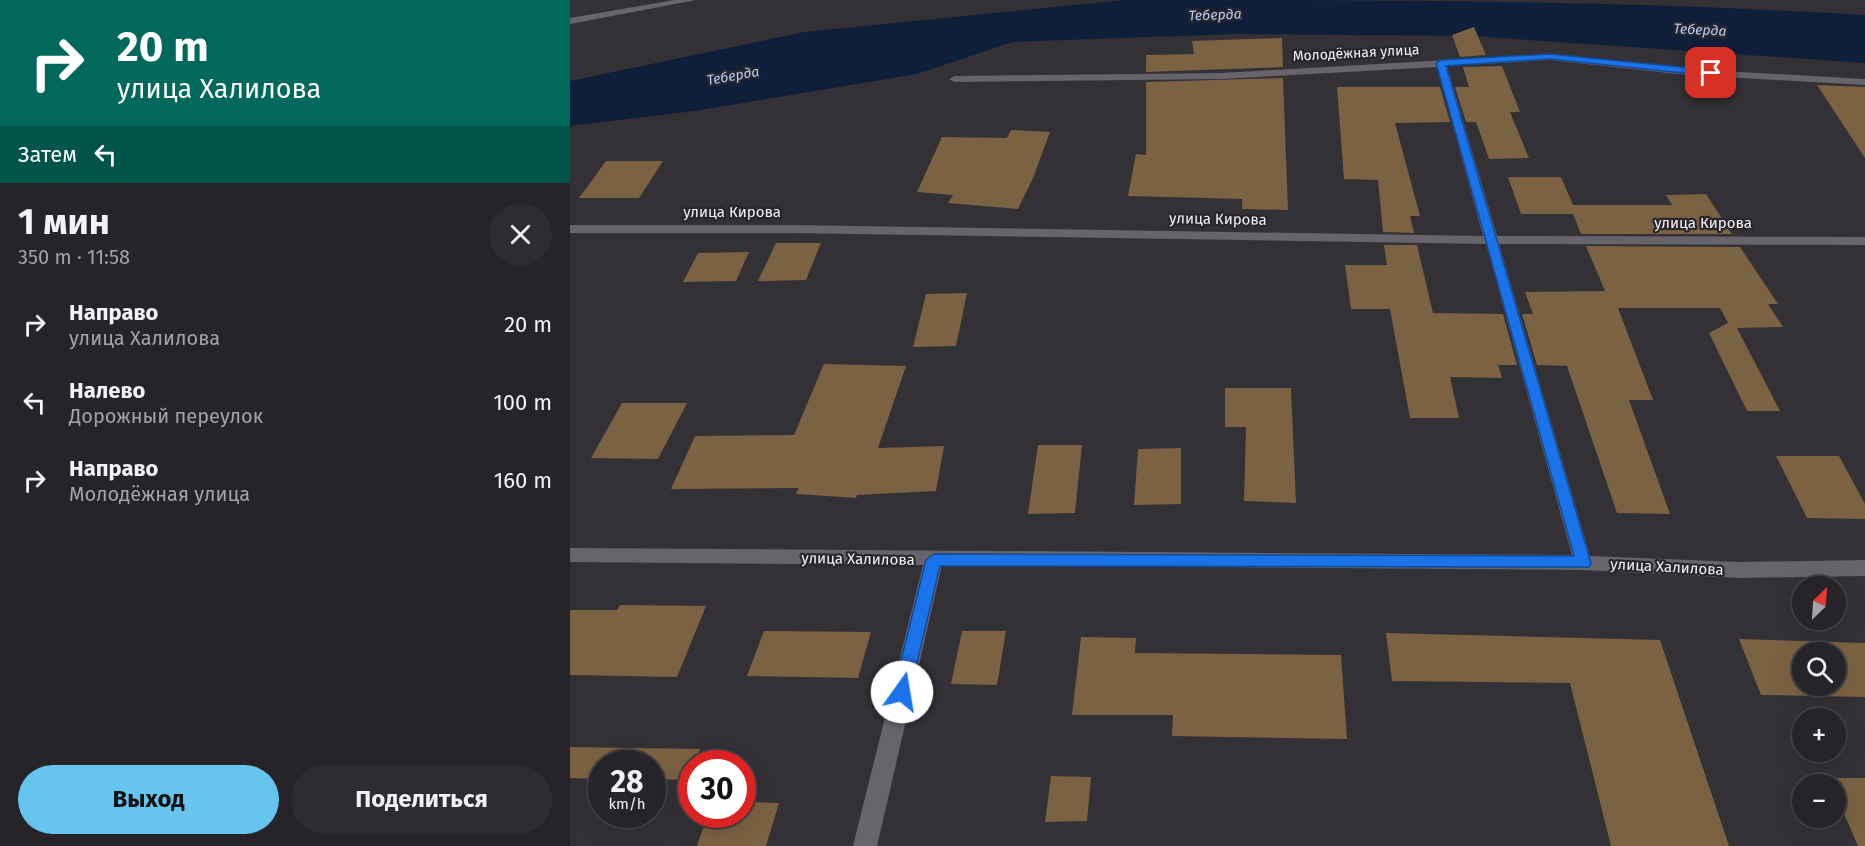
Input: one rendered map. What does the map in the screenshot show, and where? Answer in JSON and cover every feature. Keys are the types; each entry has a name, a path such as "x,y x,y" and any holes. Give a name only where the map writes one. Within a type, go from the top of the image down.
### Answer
{"street":[{"path":"570,21 691,0"},
{"name":"Молодёжная улица","path":"955,79 1221,76 1550,57 1687,72 1865,82"},
{"path":"1441,63 1583,563"},
{"name":"улица Кирова","path":"570,229 815,229 1492,240 1865,241"},
{"name":"улица Халилова","path":"570,555 934,560 1583,563 1739,570 1865,568"},
{"path":"865,846 934,560"}],"water":[{"name":"Теберда","path":"1123,0 1587,4 1865,15 1865,63 1470,36 1237,34 1012,42 917,74 694,111 570,126 570,81 804,32"}],"building":[{"path":"1474,27 1486,55 1460,57 1452,35"},
{"path":"1282,38 1283,67 1146,72 1146,55 1194,54 1192,41"},
{"path":"1502,66 1520,112 1510,112 1529,158 1489,159 1476,122 1466,122 1455,87 1469,87 1463,67"},
{"path":"1283,78 1288,210 1242,209 1242,199 1128,196 1136,154 1146,155 1146,82"},
{"path":"1817,85 1865,87 1865,158"},
{"path":"1337,87 1440,87 1450,122 1395,123 1420,216 1410,216 1414,233 1383,232 1378,180 1344,179"},
{"path":"1011,130 1050,132 1033,178 1018,209 948,203 953,195 917,192 942,137 1007,138"},
{"path":"606,161 663,161 639,198 579,198"},
{"path":"1508,177 1561,177 1573,205 1672,205 1666,195 1706,194 1732,234 1581,234 1573,214 1521,214"},
{"path":"776,243 821,243 806,280 758,281"},
{"path":"1384,245 1417,245 1433,313 1503,314 1517,365 1498,365 1502,378 1450,377 1459,418 1410,418 1390,309 1351,309 1345,265 1387,265"},
{"path":"1586,246 1740,247 1778,304 1768,304 1783,327 1737,328 1780,411 1747,411 1709,333 1728,323 1720,308 1618,308 1653,400 1629,400 1670,514 1617,513 1567,366 1537,365 1522,314 1533,314 1525,292 1605,291"},
{"path":"749,252 736,281 683,282 698,253"},
{"path":"967,293 956,346 913,347 926,294"},
{"path":"824,364 906,366 878,448 944,446 936,491 857,495 856,498 796,494 799,488 671,489 695,436 794,435"},
{"path":"1225,388 1291,388 1296,503 1244,501 1246,427 1225,427"},
{"path":"622,403 687,403 658,459 591,458"},
{"path":"1038,445 1082,445 1075,513 1028,514"},
{"path":"1181,448 1181,504 1134,505 1138,449"},
{"path":"1776,456 1839,456 1865,504 1865,519 1807,518"},
{"path":"620,605 706,606 677,677 570,675 570,610 617,610"},
{"path":"764,631 871,632 858,678 747,676"},
{"path":"962,631 1006,631 997,685 951,684"},
{"path":"1386,633 1660,640 1729,846 1611,846 1570,683 1392,681"},
{"path":"1081,637 1136,638 1135,653 1341,655 1347,739 1172,736 1173,715 1072,715"},
{"path":"1739,639 1834,642 1792,642 1792,696 1761,695"},
{"path":"1846,642 1865,643 1865,697 1813,696 1846,696"},
{"path":"570,747 700,749 678,750 678,780 666,779 666,750 588,750 588,779 570,778"},
{"path":"1051,776 1091,777 1087,821 1045,822"},
{"path":"1846,778 1865,778 1865,846 1858,846 1846,818"},
{"path":"756,802 779,803 766,846 697,846 703,828 756,828"}],"route":[{"path":"902,692 934,560 1583,563 1441,63 1488,58 1550,57 1711,73"}]}
